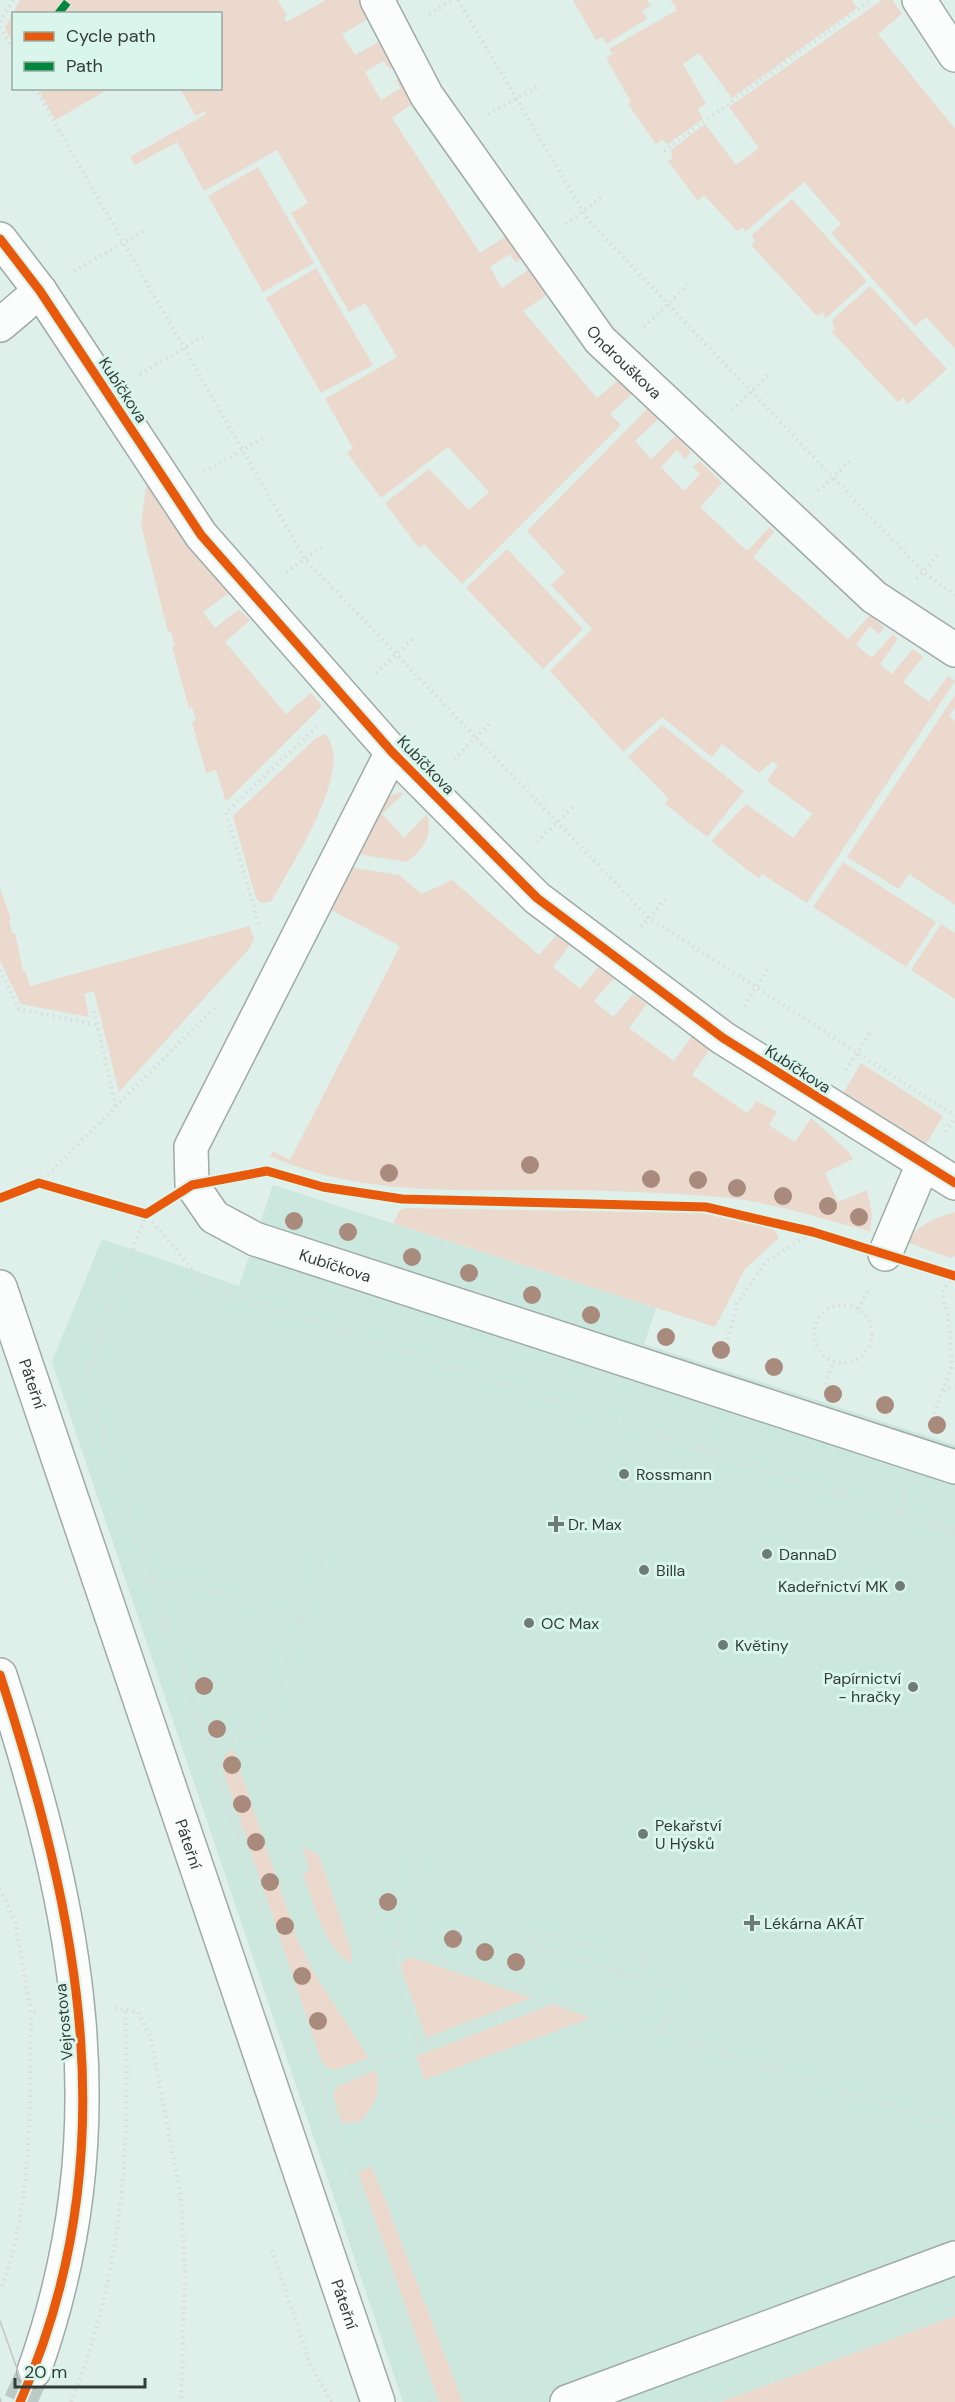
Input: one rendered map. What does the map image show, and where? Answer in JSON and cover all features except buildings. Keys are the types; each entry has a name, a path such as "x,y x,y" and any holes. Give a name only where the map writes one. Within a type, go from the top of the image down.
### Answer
{"street":[{"name":"Ondrouškova","path":"377,0 427,96 600,340 874,597 955,650"},
{"path":"919,0 955,56"},
{"name":"Kubíčkova","path":"0,239 40,291 201,535 392,752 537,898 723,1038 955,1183"},
{"path":"0,325 40,291"},
{"name":"Kubíčkova","path":"392,752 191,1147 192,1185 214,1217 255,1239 955,1467"},
{"path":"885,1254 923,1164"},
{"name":"Páteřní","path":"0,1287 378,2402"},
{"name":"Vejrostova","path":"0,1675 41,1807 69,1938 80,2008 83,2111 74,2216 54,2315 34,2371"},
{"path":"567,2402 955,2258"}],"path":[{"path":"0,22 13,0"},
{"path":"458,0 583,211 922,572 955,595"},
{"path":"664,152 871,0"},
{"path":"0,27 12,48"},
{"path":"453,134 541,85"},
{"path":"36,90 304,559 649,918 955,1116"},
{"path":"534,247 604,195"},
{"path":"40,291 144,231"},
{"path":"615,354 688,285"},
{"path":"108,394 204,336"},
{"path":"703,438 770,372"},
{"path":"171,491 263,438"},
{"path":"253,595 325,545"},
{"path":"370,678 412,639"},
{"path":"262,933 226,812 322,721"},
{"path":"425,787 492,722"},
{"path":"509,870 574,806"},
{"path":"723,1038 770,966"},
{"path":"0,970 19,1009 97,1025"},
{"path":"0,1198 39,1184 222,1000"},
{"path":"94,1011 116,1107"},
{"path":"431,2402 85,1378 146,1214 192,1185 267,1171 322,1187 402,1199 706,1207 813,1232 954,1274 942,1293 948,1314 952,1366 898,1514"},
{"path":"39,1184 146,1214 207,1287 955,1532"},
{"path":"703,1450 715,1389 737,1302 768,1261 813,1232"},
{"path":"840,1305 850,1305 867,1316 873,1334 867,1351 860,1358 842,1364 824,1357 814,1340 817,1321 822,1313 840,1305"},
{"path":"943,1390 955,1386"},
{"path":"209,1747 258,1731 268,1722 324,1551"},
{"path":"154,1584 188,1580 300,1621"},
{"path":"417,1865 391,1961 419,2046"},
{"path":"0,1889 15,1921 31,2013 30,2117 25,2171 11,2263 2,2286"},
{"path":"651,1942 644,1963 538,1930 532,1945 676,1990 663,2032"},
{"path":"394,1944 552,1998 955,2127"},
{"path":"321,2082 552,1998"},
{"path":"31,2013 80,2008 125,2008 138,2012 151,2038 182,2199 185,2271 181,2402"},
{"path":"272,2250 311,2367 332,2402"},
{"path":"706,2402 955,2310"}],"shaded area":[{"path":"20,0 278,0 287,16 284,18 287,22 326,0 360,0 370,18 342,34 355,55 382,40 397,65 390,69 383,61 365,72 381,100 401,88 396,80 403,75 419,99 392,118 480,253 508,235 522,257 516,263 510,254 490,267 502,288 531,268 551,292 523,311 597,398 622,377 635,391 610,414 621,425 462,584 424,544 419,548 385,503 429,469 469,510 489,492 448,447 381,498 347,453 353,448 325,399 397,357 365,303 349,312 291,213 308,203 277,150 204,191 177,142 135,165 130,157 206,114 204,111 196,116 181,90 222,90 222,12 14,12"},
{"path":"573,0 647,0 651,6 642,11 647,19 606,44 603,37 596,40"},
{"path":"671,0 852,0 857,8 732,98 699,53 683,64 706,104 698,109 703,119 668,144 662,140 656,144 628,104 631,102 606,58 613,54 609,49 677,10"},
{"path":"882,0 892,0 902,14 878,34 955,129 955,349 926,317 915,326 831,233 841,224 804,182 745,232 743,227 737,231 704,195 698,201 668,161 672,158 671,150 705,124 736,165 759,148 729,107"},
{"path":"12,15 12,41 5,28"},
{"path":"39,90 107,90 55,120"},
{"path":"258,167 314,263 263,292 208,196"},
{"path":"792,199 867,281 825,319 823,312 817,316 751,245 755,242 752,235"},
{"path":"316,268 373,365 321,393 266,298"},
{"path":"870,286 947,369 907,405 904,397 898,402 831,331 835,329 832,320"},
{"path":"649,407 659,418 635,441 651,459 676,435 691,452 685,459 677,450 661,467 684,491 700,474 693,467 700,461 722,483 700,507 747,551 770,527 774,532 753,557 848,639 870,615 884,627 879,634 870,626 856,645 872,658 893,634 898,639 880,664 892,674 913,649 923,657 903,682 929,702 948,676 955,681 807,903 762,874 759,879 711,841 746,804 793,838 812,814 767,781 778,765 773,761 759,773 722,744 712,757 662,717 623,752 550,671 592,629 551,585 565,572 527,531"},
{"path":"147,480 229,593 203,612 215,628 239,609 250,620 225,642 286,714 311,693 322,706 226,802 216,770 206,773 192,722 196,721 192,707 189,708 172,647 175,646 171,632 168,632 141,525"},
{"path":"507,549 583,629 543,669 466,588"},
{"path":"955,695 955,707 949,716 955,721 955,905 909,874 899,889 847,857"},
{"path":"662,725 744,791 707,837 665,804 669,799 628,757"},
{"path":"325,734 333,749 333,769 327,792 305,841 272,901 262,903 256,898 233,816 316,738"},
{"path":"400,792 403,794 382,814 404,838 427,814 428,836 418,852 407,862 345,852 375,809"},
{"path":"843,862 936,922 906,967 813,907"},
{"path":"342,866 399,875 422,894 452,880 539,955 560,931 572,942 553,967 580,989 600,965 614,978 594,1001 613,1017 633,994 647,1004 629,1028 674,1061 692,1036 710,1049 692,1075 747,1113 757,1101 777,1112 769,1125 795,1142 811,1118 848,1151 853,1159 825,1173 838,1202 867,1190 872,1214 870,1231 777,1206 739,1199 575,1190 420,1189 344,1179 306,1170 270,1156 273,1151 290,1160 400,946 331,910 211,1144"},
{"path":"0,888 11,919 9,920 12,933 15,933 23,971 25,971 30,986 249,926 254,938 249,949 119,1092 94,991 84,994 89,1017 21,1004 0,961"},
{"path":"941,924 955,933 955,999 911,970"},
{"path":"861,1063 943,1116 926,1144 844,1092"},
{"path":"273,1185 656,1308 644,1344 955,1445 955,2316 720,2402 403,2402 52,1362 102,1239 239,1286"},
{"path":"406,1208 701,1213 773,1228 779,1238 745,1269 715,1327 393,1223 400,1210"},
{"path":"955,1212 955,1256 950,1258 909,1243 916,1231 935,1219"},
{"path":"233,1749 297,1938 313,1971 369,2058 335,2070 326,2067 321,2060 222,1767 224,1756"},
{"path":"302,1847 319,1855 352,1952 351,1964 334,1947 315,1910 303,1873 309,1870"},
{"path":"411,1957 532,1998 426,2038 400,1966 404,1960"},
{"path":"553,2004 591,2018 424,2080 416,2056"},
{"path":"376,2070 378,2092 370,2109 361,2121 342,2124 333,2095 336,2087"},
{"path":"372,2166 463,2402 439,2402 358,2172"},
{"path":"955,2316 955,2402 720,2402"}],"tunnel":[{"path":"20,2402 34,2371"}],"tram line":[{"path":"0,2321 29,2402"},
{"path":"0,2398 1,2402"}],"marked path":[{"path":"60,12 69,0"}],"cycle path":[{"path":"0,239 40,291 201,535 392,752 537,898 723,1038 955,1183"},
{"path":"0,1198 39,1183 146,1214 192,1185 267,1171 323,1187 402,1199 706,1207 813,1232 955,1276"},
{"path":"0,1675 28,1766 52,1857 70,1947 80,2038 82,2129 74,2220 54,2311 20,2402"}],"place":[{"name":"Rossmann","path":"624,1474"},
{"name":"Dr. Max","path":"556,1524"},
{"name":"DannaD","path":"767,1554"},
{"name":"Billa","path":"644,1570"},
{"name":"Kadeřnictví MK","path":"900,1586"},
{"name":"OC Max","path":"529,1623"},
{"name":"Květiny","path":"723,1645"},
{"name":"Papírnictví - hračky","path":"913,1687"},
{"name":"Pekařství U Hýsků","path":"643,1834"},
{"name":"Lékárna AKÁT","path":"752,1923"}]}
